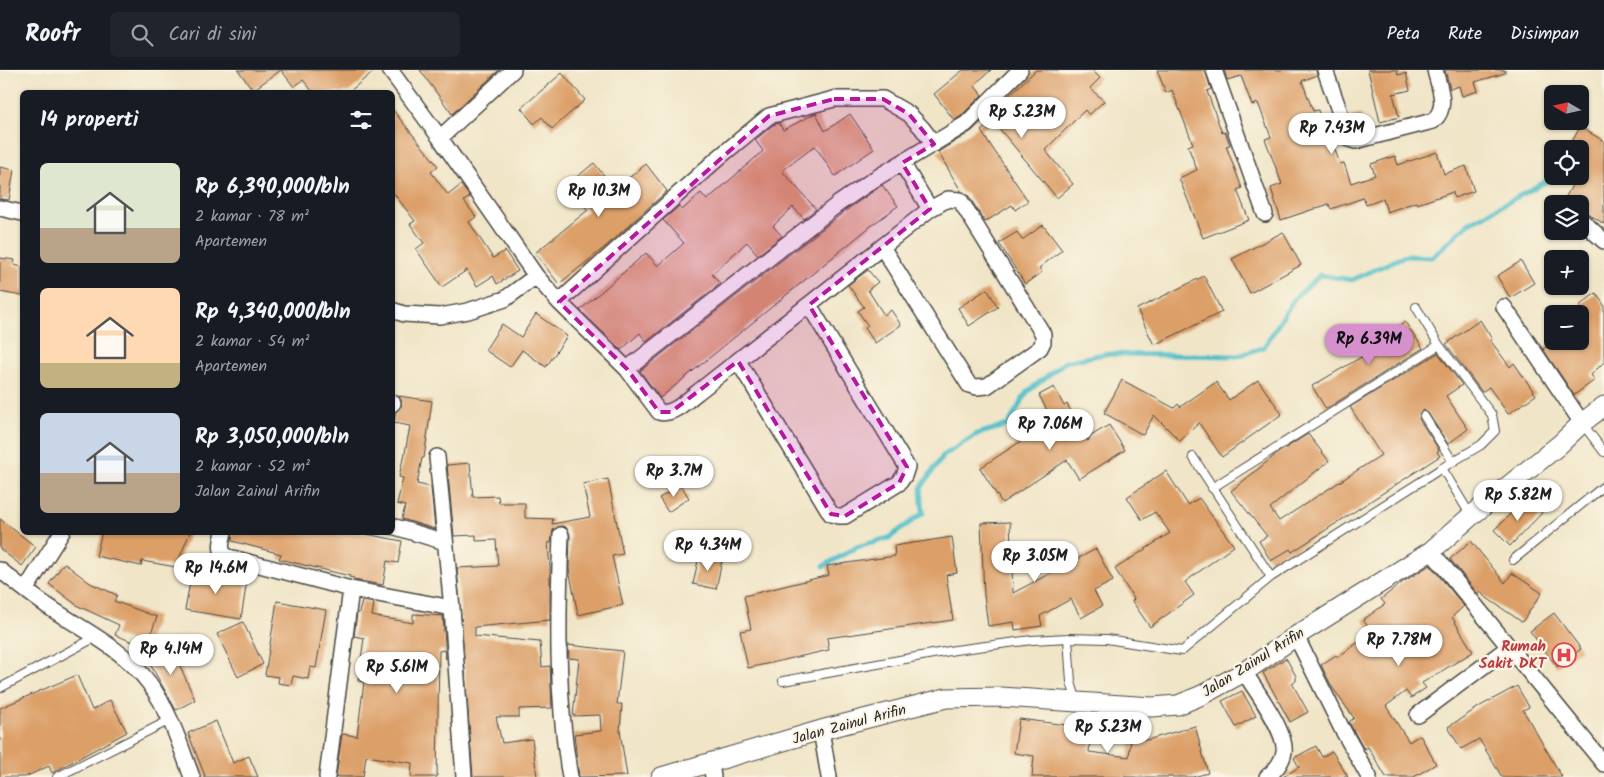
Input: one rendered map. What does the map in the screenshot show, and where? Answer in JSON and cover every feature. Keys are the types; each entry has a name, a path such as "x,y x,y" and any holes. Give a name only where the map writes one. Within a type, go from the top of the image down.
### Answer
{"street":[{"path":"390,70 536,276 559,302 627,369 659,412 664,414 671,412 738,361 810,304 882,247 930,209 948,199 960,200 1042,334 1043,342 1040,348 987,386 977,388 969,385 882,247"},
{"path":"440,138 513,70"},
{"path":"627,369 838,204 873,180 966,124 1020,70"},
{"path":"1214,70 1265,214"},
{"path":"1325,70 1349,139 1355,141 1433,121 1439,116 1442,103 1435,70"},
{"path":"559,302 717,159 769,116 834,98 883,100 909,114 934,144"},
{"path":"902,163 930,209"},
{"path":"0,208 20,213"},
{"path":"1589,227 1604,241"},
{"path":"395,311 404,314 440,316 468,311 505,299 536,276"},
{"path":"738,361 831,514 845,516 899,483 907,467 810,304"},
{"path":"1504,307 1582,423"},
{"name":"Jalan Zainul Arifin","path":"661,777 712,770 821,730 946,698 1001,696 1152,707 1178,705 1202,695 1244,672 1296,636 1431,551 1471,516 1560,445 1582,423 1604,406"},
{"path":"437,457 452,608 464,777"},
{"path":"395,527 445,542"},
{"path":"26,589 60,535"},
{"path":"223,535 221,547 225,556 352,589 452,608"},
{"path":"561,535 558,631 564,745 570,777"},
{"path":"1431,551 1604,764"},
{"path":"0,570 46,604 96,637 132,665 149,683 170,720 192,777"},
{"path":"327,777 352,589"},
{"path":"1296,636 1369,777"},
{"path":"1418,714 1509,647"},
{"path":"1244,672 1278,727 1285,749 1278,768 1267,777"},
{"path":"821,730 828,777"}],"lane":[{"path":"784,681 955,650 1032,640 1068,638 1107,639 1182,651 1271,577 1442,468 1482,445 1494,432 1492,415 1439,345 1416,307"},
{"path":"1212,488 1439,345"},
{"path":"1424,416 1453,462"},
{"path":"1582,423 1604,452"},
{"path":"1193,457 1271,577"},
{"path":"1442,468 1471,516"},
{"path":"1513,560 1604,486"},
{"path":"0,688 96,637"},
{"path":"1068,638 1071,682 1077,702"},
{"path":"57,777 170,720"}],"highlighted area":[{"path":"834,99 883,99 909,114 934,144 902,163 930,209 809,305 907,467 899,483 845,516 831,514 738,361 671,412 659,412 627,369 559,302 769,116"}],"building":[{"path":"238,70 281,70 253,90"},
{"path":"281,70 375,70 351,90 311,90 303,80 294,87"},
{"path":"420,70 499,70 452,114"},
{"path":"963,70 991,70 974,85 982,95 960,117 954,120 934,94"},
{"path":"1036,70 1092,70 1100,78 1090,88 1104,101 1089,115 1085,110 1045,150 1073,184 1057,198 993,121 981,131 1028,201 1015,210 1012,205 985,222 968,195 961,191 938,152 972,131"},
{"path":"1157,70 1205,70 1211,89 1207,91 1222,133 1225,132 1230,145 1226,146 1242,188 1237,190 1249,220 1203,238 1179,178 1197,170 1188,146 1193,144 1172,90 1166,93"},
{"path":"1224,70 1316,70 1317,75 1302,81 1313,111 1318,110 1324,135 1329,133 1340,164 1344,163 1351,183 1375,175 1371,164 1395,156 1398,165 1437,152 1444,174 1466,166 1474,191 1454,198 1453,192 1387,212 1383,199 1366,205 1363,198 1331,209 1329,204 1281,220 1271,188 1282,184 1265,139 1271,137 1258,103 1252,105 1241,76 1227,80"},
{"path":"1368,70 1397,70 1398,75 1406,73 1410,90 1393,94 1399,117 1380,122"},
{"path":"1445,70 1505,70 1505,73 1475,82 1478,91 1462,96 1459,86 1450,89"},
{"path":"562,73 585,100 552,129 542,117 534,124 521,108"},
{"path":"395,113 438,166 431,172 448,195 461,185 470,197 464,201 476,217 469,222 493,258 505,251 518,271 497,284 493,276 477,286 467,270 442,287 416,249 424,243 410,224 415,221 395,195"},
{"path":"816,113 825,131 850,114 874,149 835,176 815,146 782,171 816,209 804,219 793,207 773,226 782,236 758,255 747,242 712,274 720,284 646,342 640,333 621,350 580,310 646,253 658,266 684,243 663,220 679,206 682,210 701,193 707,200 763,151 755,140 773,125 779,123 783,130"},
{"path":"1361,115 1365,129 1356,131 1351,117"},
{"path":"1578,130 1585,130 1604,141 1604,224 1589,214 1589,195 1567,195 1572,185 1589,185 1589,140 1573,140"},
{"path":"594,163 615,189 646,164 667,191 605,247 559,284 535,253 588,210 567,185"},
{"path":"0,167 14,170 9,200 0,199"},
{"path":"882,185 898,206 660,398 640,371 844,212"},
{"path":"1043,225 1062,250 1039,268 1042,272 1025,284 999,243 1017,232 1022,240"},
{"path":"1283,232 1301,265 1250,293 1232,259"},
{"path":"0,258 15,260 14,265 20,266 20,296 0,292"},
{"path":"1521,261 1534,283 1510,298 1497,276"},
{"path":"868,270 878,282 868,290 884,315 891,310 901,325 875,343 865,328 868,326 858,311 864,307 848,285"},
{"path":"1204,276 1222,312 1154,345 1137,309"},
{"path":"987,289 998,307 969,326 958,308"},
{"path":"1596,293 1604,305 1604,362 1591,375 1595,380 1574,395 1543,349 1589,350 1589,305 1580,305"},
{"path":"536,314 567,336 546,367 522,350 510,367 485,350 502,324 521,337"},
{"path":"1480,320 1492,339 1490,340 1510,367 1514,363 1536,395 1508,414 1489,387 1482,392 1446,344"},
{"path":"1405,322 1423,348 1326,409 1312,386 1363,356 1361,353"},
{"path":"1438,353 1462,385 1446,396 1468,429 1448,444 1428,413 1424,410 1421,412 1419,419 1439,450 1437,452 1440,456 1292,552 1290,549 1271,561 1259,541 1267,536 1231,491 1279,452 1308,434 1329,461 1270,508 1279,521 1381,455 1350,407"},
{"path":"1122,380 1174,408 1178,404 1180,407 1216,382 1229,400 1258,380 1282,414 1222,457 1199,423 1180,441 1154,415 1143,435 1104,413"},
{"path":"1054,387 1064,406 1067,404 1088,441 1091,436 1109,425 1125,450 1079,479 1067,460 1002,503 980,468 1038,430 1034,423 1049,414 1039,395"},
{"path":"399,396 432,401 424,458 422,458 417,484 431,487 435,529 402,519 405,506 397,504 403,478 399,477 410,426 395,423 396,412 402,405"},
{"path":"470,463 473,497 498,496 499,503 525,503 525,518 553,519 552,524 590,517 583,484 608,479 623,554 612,556 623,605 578,615 569,569 570,535 566,527 561,526 553,530 551,543 548,543 550,620 475,627 475,636 540,642 542,667 550,666 552,708 519,709 519,717 496,717 502,743 532,739 537,777 473,777 457,568 498,566 496,540 476,541 476,535 454,536 447,465"},
{"path":"1166,471 1188,505 1199,498 1234,546 1185,582 1194,595 1150,627 1132,601 1134,599 1115,569 1170,533 1155,512 1142,520 1127,497"},
{"path":"681,485 689,498 668,512 659,498"},
{"path":"1527,497 1542,513 1510,546 1494,530"},
{"path":"0,519 36,547 22,566 0,549"},
{"path":"1010,522 1013,593 1096,549 1113,581 1094,591 1102,606 1081,618 1071,599 1040,616 1042,626 1015,630 1014,622 988,626 984,595 981,523"},
{"path":"101,535 189,535 176,567 142,561 141,566 96,556"},
{"path":"233,535 371,535 402,541 398,563 387,561 383,585 354,580 350,576 279,559 281,554 232,541"},
{"path":"952,537 957,573 946,575 953,620 827,638 829,650 748,668 740,631 751,629 744,596 829,575 827,566 895,556 894,546"},
{"path":"1471,541 1505,583 1512,573 1542,593 1522,622 1484,596 1480,591 1478,594 1450,559"},
{"path":"699,556 722,561 716,589 693,584"},
{"path":"64,563 90,583 117,595 114,601 157,617 146,647 115,635 119,625 78,606 49,584"},
{"path":"1430,565 1464,606 1452,617 1473,652 1422,683 1426,688 1411,698 1406,691 1386,706 1409,742 1420,735 1436,764 1414,777 1386,777 1368,747 1365,749 1362,746 1349,722 1354,718 1332,687 1321,665 1336,655 1338,657 1372,632 1363,620 1385,604 1381,599"},
{"path":"192,571 247,580 241,619 185,610"},
{"path":"277,601 326,610 316,668 310,667 308,679 293,676 291,685 278,683 279,677 265,675"},
{"path":"362,601 374,603 372,616 413,623 413,614 443,616 446,659 444,650 439,651 437,777 411,777 412,763 366,756 363,777 336,777 342,734 357,736 364,682 358,681 364,638 354,636 357,613 359,613"},
{"path":"1554,613 1581,649 1557,667 1530,631"},
{"path":"243,622 263,664 238,677 217,634"},
{"path":"166,642 180,666 195,700 176,710 145,655"},
{"path":"568,645 623,651 617,704 622,704 620,731 627,776 579,777 574,734 601,731 600,715 573,716 579,659 569,658"},
{"path":"1286,658 1296,676 1296,681 1292,683 1308,712 1290,722 1263,673"},
{"path":"77,675 92,710 110,700 127,732 52,773 49,766 25,777 0,777 0,708"},
{"path":"1517,686 1529,707 1523,710 1562,777 1502,777 1479,739 1461,749 1448,727 1482,705"},
{"path":"1242,691 1256,716 1236,727 1222,701"},
{"path":"1019,719 1091,728 1089,752 1129,757 1131,738 1147,740 1195,726 1208,773 1193,777 1032,777 1034,756 1014,753"},
{"path":"216,721 233,763 249,756 258,777 203,777 205,776 188,733"},
{"path":"1316,746 1322,757 1332,751 1348,777 1283,777 1299,767 1294,758"}],"waterway":[{"path":"824,566 857,547 889,538 923,513 921,488 943,456 977,434 1008,425 1027,392 1065,362 1104,354 1238,356 1264,347 1294,299 1320,275 1352,280 1405,256 1432,257 1468,224 1544,183"}],"place":[{"name":"Rumah Sakit DKT","path":"1564,655"}]}
